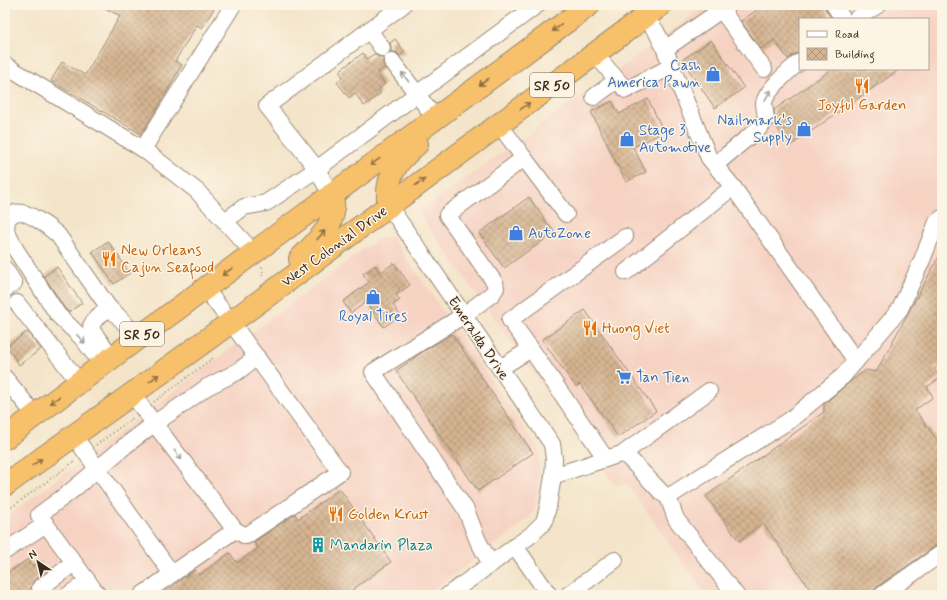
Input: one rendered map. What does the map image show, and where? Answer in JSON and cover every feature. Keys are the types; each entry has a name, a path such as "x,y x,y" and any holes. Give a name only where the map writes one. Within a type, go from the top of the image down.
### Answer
{"highway":[{"name":"SR 50","path":"5,438 107,360 588,5"},
{"name":"West Colonial Drive","path":"5,485 232,322 595,54 647,9"},
{"path":"389,206 387,198 389,182 397,165 463,98"},
{"path":"256,304 324,233 333,216 331,195"}],"street":[{"path":"143,149 233,5"},
{"path":"331,195 317,169 267,106 403,5"},
{"path":"225,221 244,207 266,203 317,169 537,5"},
{"path":"834,5 842,18"},
{"path":"858,18 878,5"},
{"path":"665,49 723,7 764,69"},
{"path":"647,9 665,49 709,158 733,187 856,361"},
{"path":"369,30 382,48"},
{"path":"595,54 626,90 672,66"},
{"path":"392,61 435,118"},
{"path":"714,165 759,128 766,120 764,102 773,87 799,63"},
{"path":"5,65 143,149 197,191 253,252"},
{"path":"594,97 617,80"},
{"path":"499,124 566,214"},
{"path":"491,564 478,541 466,510 373,372 464,315 492,294 496,288 495,283 447,216 524,158"},
{"path":"626,272 733,187"},
{"name":"Emeralda Drive","path":"389,206 552,444 554,459 553,476 544,522 531,535 448,595"},
{"path":"107,360 58,315 16,250 6,231 6,220 15,213 23,212 58,235 109,308 138,338"},
{"path":"668,497 790,420 843,376 900,309 938,222 942,218"},
{"path":"606,459 510,320 625,238"},
{"path":"5,269 14,283 5,289"},
{"path":"132,394 235,530 246,536 340,472 232,322 205,288"},
{"path":"17,303 79,382"},
{"path":"107,360 91,326 96,318 109,308"},
{"path":"500,368 531,349"},
{"path":"98,595 39,515 70,492 125,446 155,424 207,387 237,372 257,357"},
{"path":"5,378 35,415"},
{"path":"553,476 624,453 709,390"},
{"path":"74,436 172,574"},
{"path":"624,453 662,493 668,497 676,519 736,595"},
{"path":"5,551 46,524"},
{"path":"142,595 235,530"},
{"path":"515,546 549,595"},
{"path":"882,595 942,553"},
{"path":"568,595 615,560"},
{"path":"35,591 74,563"},
{"path":"68,595 88,581"}],"shaded area":[{"path":"707,5 942,5 942,565 899,595 706,595 627,484 615,485 418,213"},
{"path":"391,236 540,451 539,481 534,512 515,530 426,595 5,595 5,518 377,239"}],"building":[{"path":"100,5 216,5 202,28 197,25 175,61 182,65 141,134 51,81 62,62 85,75 120,16"},
{"path":"764,5 824,5 831,18 799,18 799,53 788,59 774,40 761,49 741,21"},
{"path":"395,39 405,52 400,56 396,52 391,52 390,43"},
{"name":"Cash America Pawn","path":"711,40 744,88 715,108 682,60"},
{"path":"363,53 367,59 374,54 378,57 383,57 385,67 377,73 385,84 378,90 381,93 364,106 355,93 349,98 337,82 343,77 339,71"},
{"path":"831,70 899,70 790,146 774,124 774,110"},
{"name":"Stage 3 Automotive","path":"648,99 664,132 633,147 646,172 626,182 591,112 612,101 619,114"},
{"name":"AutoZone","path":"529,197 554,233 504,268 479,233"},
{"path":"108,241 130,273 114,284 92,252"},
{"path":"942,251 942,363 934,369 940,378 927,387 933,397 915,410 942,447 942,544 937,545 877,587 873,595 814,595 763,523 739,541 706,496 824,412 824,404 852,380 866,370 876,372"},
{"name":"Royal Tires","path":"394,263 410,285 396,295 400,300 393,305 400,315 384,327 366,302 351,313 343,302 369,282 363,274 375,265 380,273"},
{"path":"57,267 82,303 69,312 65,309 44,276"},
{"path":"585,310 656,411 618,437 580,384 576,387 542,340"},
{"path":"27,332 41,349 19,365 7,346"},
{"path":"452,334 533,453 478,491 396,371 421,353"},
{"name":"Mandarin Plaza","path":"340,489 391,562 345,595 160,595 195,570 199,575 230,553 237,563 258,548 254,542 295,514 298,519"},
{"path":"28,559 33,566 40,561 47,571 34,580 31,588 21,595 10,595 5,588 5,575"}],"place":[{"name":"Cash America Pawn","path":"713,74"},
{"name":"Joyful Garden","path":"862,86"},
{"name":"Nailmark's Supply","path":"804,129"},
{"name":"Stage 3 Automotive","path":"627,139"},
{"name":"AutoZone","path":"516,233"},
{"name":"New Orleans Cajun Seafood","path":"109,259"},
{"name":"Royal Tires","path":"373,297"},
{"name":"Huong Viet","path":"590,328"},
{"name":"Tan Tien","path":"624,377"},
{"name":"Golden Krust","path":"336,514"},
{"name":"Mandarin Plaza","path":"318,545"}]}
